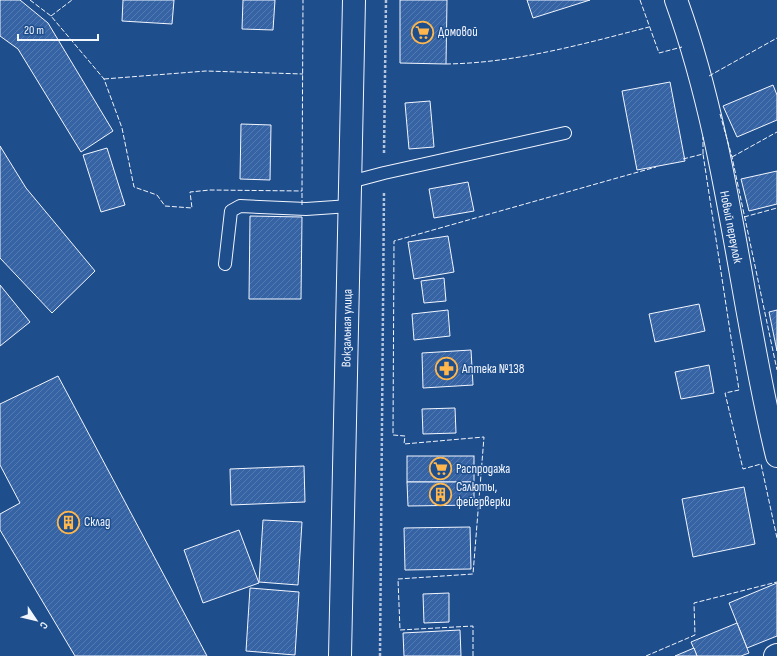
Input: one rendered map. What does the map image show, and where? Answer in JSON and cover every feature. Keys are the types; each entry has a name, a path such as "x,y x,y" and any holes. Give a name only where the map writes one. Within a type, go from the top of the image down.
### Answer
{"main road":[{"name":"Вокзальная улица","path":"340,656 354,0"},
{"name":"Новый переулок","path":"676,0 704,91 764,403 777,456"}],"lane":[{"path":"350,182 384,173 565,133"},
{"path":"225,264 231,211 240,206 306,208 350,206"}],"path":[{"path":"380,656 386,0"}],"building":[{"path":"0,0 20,0 48,23 113,131 81,152 18,49 0,36"},
{"path":"123,0 174,0 172,24 122,21"},
{"path":"243,0 275,0 273,30 242,29"},
{"name":"Домовой","path":"400,0 447,0 446,64 400,63"},
{"path":"527,0 590,0 533,18"},
{"path":"670,82 685,161 637,170 622,91"},
{"path":"773,85 777,95 777,120 737,137 723,106"},
{"path":"430,101 434,147 409,149 405,103"},
{"path":"241,124 271,125 270,180 240,179"},
{"path":"0,146 26,188 95,271 52,313 0,258"},
{"path":"107,148 125,205 101,212 83,155"},
{"path":"777,171 777,204 749,211 741,179"},
{"path":"468,182 474,211 434,218 429,189"},
{"path":"250,216 302,217 301,299 249,299"},
{"path":"448,236 454,272 414,279 408,242"},
{"path":"444,278 446,301 424,303 421,281"},
{"path":"0,285 30,322 0,346"},
{"path":"699,304 705,331 655,342 649,314"},
{"path":"448,310 450,336 414,340 412,314"},
{"path":"777,310 777,351 769,312"},
{"name":"Аптека №138","path":"471,350 473,385 423,388 422,353"},
{"path":"709,365 714,393 681,399 675,372"},
{"name":"Склад","path":"58,376 207,656 75,656 0,530 0,514 20,503 0,465 0,404"},
{"path":"455,408 456,433 423,434 422,409"},
{"name":"Распродажа","path":"407,456 474,456 474,482 407,482"},
{"path":"304,466 305,502 231,505 230,469"},
{"name":"Салюты, фейерверки","path":"407,482 474,482 474,505 408,506"},
{"path":"744,487 755,544 693,557 682,499"},
{"path":"263,520 302,522 298,585 259,582"},
{"path":"470,527 471,569 405,570 404,528"},
{"path":"239,530 259,583 203,603 184,550"},
{"path":"777,583 777,636 747,648 729,603"},
{"path":"250,588 299,592 295,655 246,651"},
{"path":"449,593 449,622 424,623 423,594"},
{"path":"737,623 749,653 741,656 697,656 691,642"},
{"path":"460,630 461,656 404,656 403,633"},
{"path":"694,648 697,656 675,656"}],"fence":[{"path":"30,0 51,16 104,79 122,128 134,187 157,195 165,206 192,208 190,192 210,190 302,191 303,0"},
{"path":"51,16 72,0"},
{"path":"640,0 659,53 682,47"},
{"path":"446,64 498,60 549,52 649,27"},
{"path":"709,76 777,38"},
{"path":"104,79 206,71 303,74"},
{"path":"720,114 732,157 777,370"},
{"path":"732,157 777,132"},
{"path":"703,137 703,154"},
{"path":"683,159 703,154 739,390 725,393 743,469 761,464 777,538"},
{"path":"473,656 473,626 400,630 398,579 473,574 484,437 404,444 405,436 393,435 394,241 656,167"},
{"path":"302,191 302,205"},
{"path":"744,217 777,208"},
{"path":"646,656 695,635 694,603 777,582"}],"place":[{"name":"Домовой","path":"423,32"},
{"name":"Аптека №138","path":"447,369"},
{"name":"Распродажа","path":"440,469"},
{"name":"Салюты, фейерверки","path":"441,494"},
{"name":"Склад","path":"68,522"}]}
